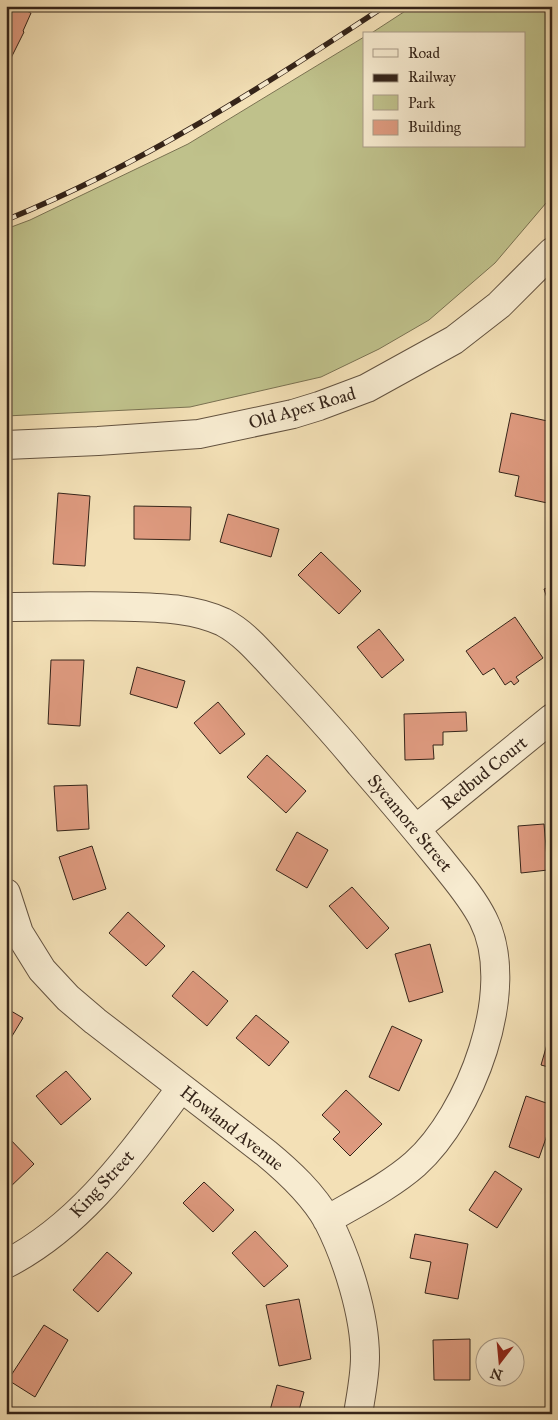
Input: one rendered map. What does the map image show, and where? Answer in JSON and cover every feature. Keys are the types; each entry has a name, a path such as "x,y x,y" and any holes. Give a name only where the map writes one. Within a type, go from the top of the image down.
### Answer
{"street":[{"name":"Old Apex Road","path":"6,445 199,434 293,414 319,406 375,384 454,340 499,305 549,261"},
{"name":"Sycamore Street","path":"6,607 105,606 162,608 206,615 224,623 245,637 317,714 416,829 470,897 485,922 493,950 496,980 492,1011 484,1043 470,1084 439,1139 414,1164 328,1220"},
{"name":"Redbud Court","path":"416,829 552,718"},
{"name":"Howland Avenue","path":"6,893 13,934 68,998 95,1022 289,1172 328,1220 347,1268 363,1333 365,1356 364,1383 358,1414"},
{"name":"King Street","path":"6,1264 46,1239 92,1200 127,1160 181,1088"}],"green space":[{"path":"413,6 552,6 552,196 495,263 429,320 379,349 321,377 190,407 6,416 6,229 30,220 188,144 363,38 363,148 526,148 526,32 373,32"}],"building":[{"path":"6,6 16,6 31,13 6,71"},
{"path":"511,413 552,422 552,504 515,496 519,476 499,472"},
{"path":"58,493 90,496 85,566 53,564"},
{"path":"134,506 191,507 190,540 134,539"},
{"path":"228,514 279,529 271,557 220,542"},
{"path":"321,552 361,591 339,614 298,575"},
{"path":"552,586 552,613 544,589"},
{"path":"515,617 543,658 516,677 519,681 514,685 511,681 505,685 494,668 483,675 466,651"},
{"path":"379,629 404,660 382,678 357,647"},
{"path":"51,660 84,660 80,726 48,724"},
{"path":"137,667 185,681 177,708 130,694"},
{"path":"218,702 245,734 220,754 194,723"},
{"path":"466,712 467,731 443,732 443,745 433,745 434,759 405,760 404,714"},
{"path":"267,755 306,791 286,813 247,777"},
{"path":"87,785 89,829 57,831 54,786"},
{"path":"544,824 548,870 521,873 518,826"},
{"path":"297,832 328,850 307,888 276,870"},
{"path":"92,846 106,889 73,900 59,857"},
{"path":"352,887 389,928 367,949 329,906"},
{"path":"128,912 165,946 146,966 109,933"},
{"path":"430,944 443,992 409,1002 395,954"},
{"path":"193,971 228,1001 207,1026 172,996"},
{"path":"6,1008 23,1018 6,1046"},
{"path":"256,1015 289,1042 269,1066 236,1038"},
{"path":"392,1026 422,1040 399,1091 369,1077"},
{"path":"552,1027 552,1068 541,1065"},
{"path":"66,1071 91,1099 61,1125 36,1096"},
{"path":"346,1090 382,1124 350,1156 333,1139 340,1132 322,1115"},
{"path":"526,1096 552,1105 552,1121 539,1158 509,1147"},
{"path":"6,1135 34,1164 6,1191"},
{"path":"495,1171 522,1189 497,1228 469,1210"},
{"path":"204,1182 234,1210 213,1232 183,1203"},
{"path":"255,1231 288,1266 264,1287 232,1253"},
{"path":"415,1234 468,1244 458,1299 425,1293 431,1262 410,1258"},
{"path":"107,1252 132,1273 98,1312 73,1290"},
{"path":"299,1299 311,1359 279,1366 266,1305"},
{"path":"44,1325 68,1340 35,1397 8,1380"},
{"path":"470,1339 470,1380 434,1380 433,1340"},
{"path":"277,1385 304,1392 298,1414 269,1414"}],"railway":[{"path":"6,220 105,175 201,122 385,6"}]}
